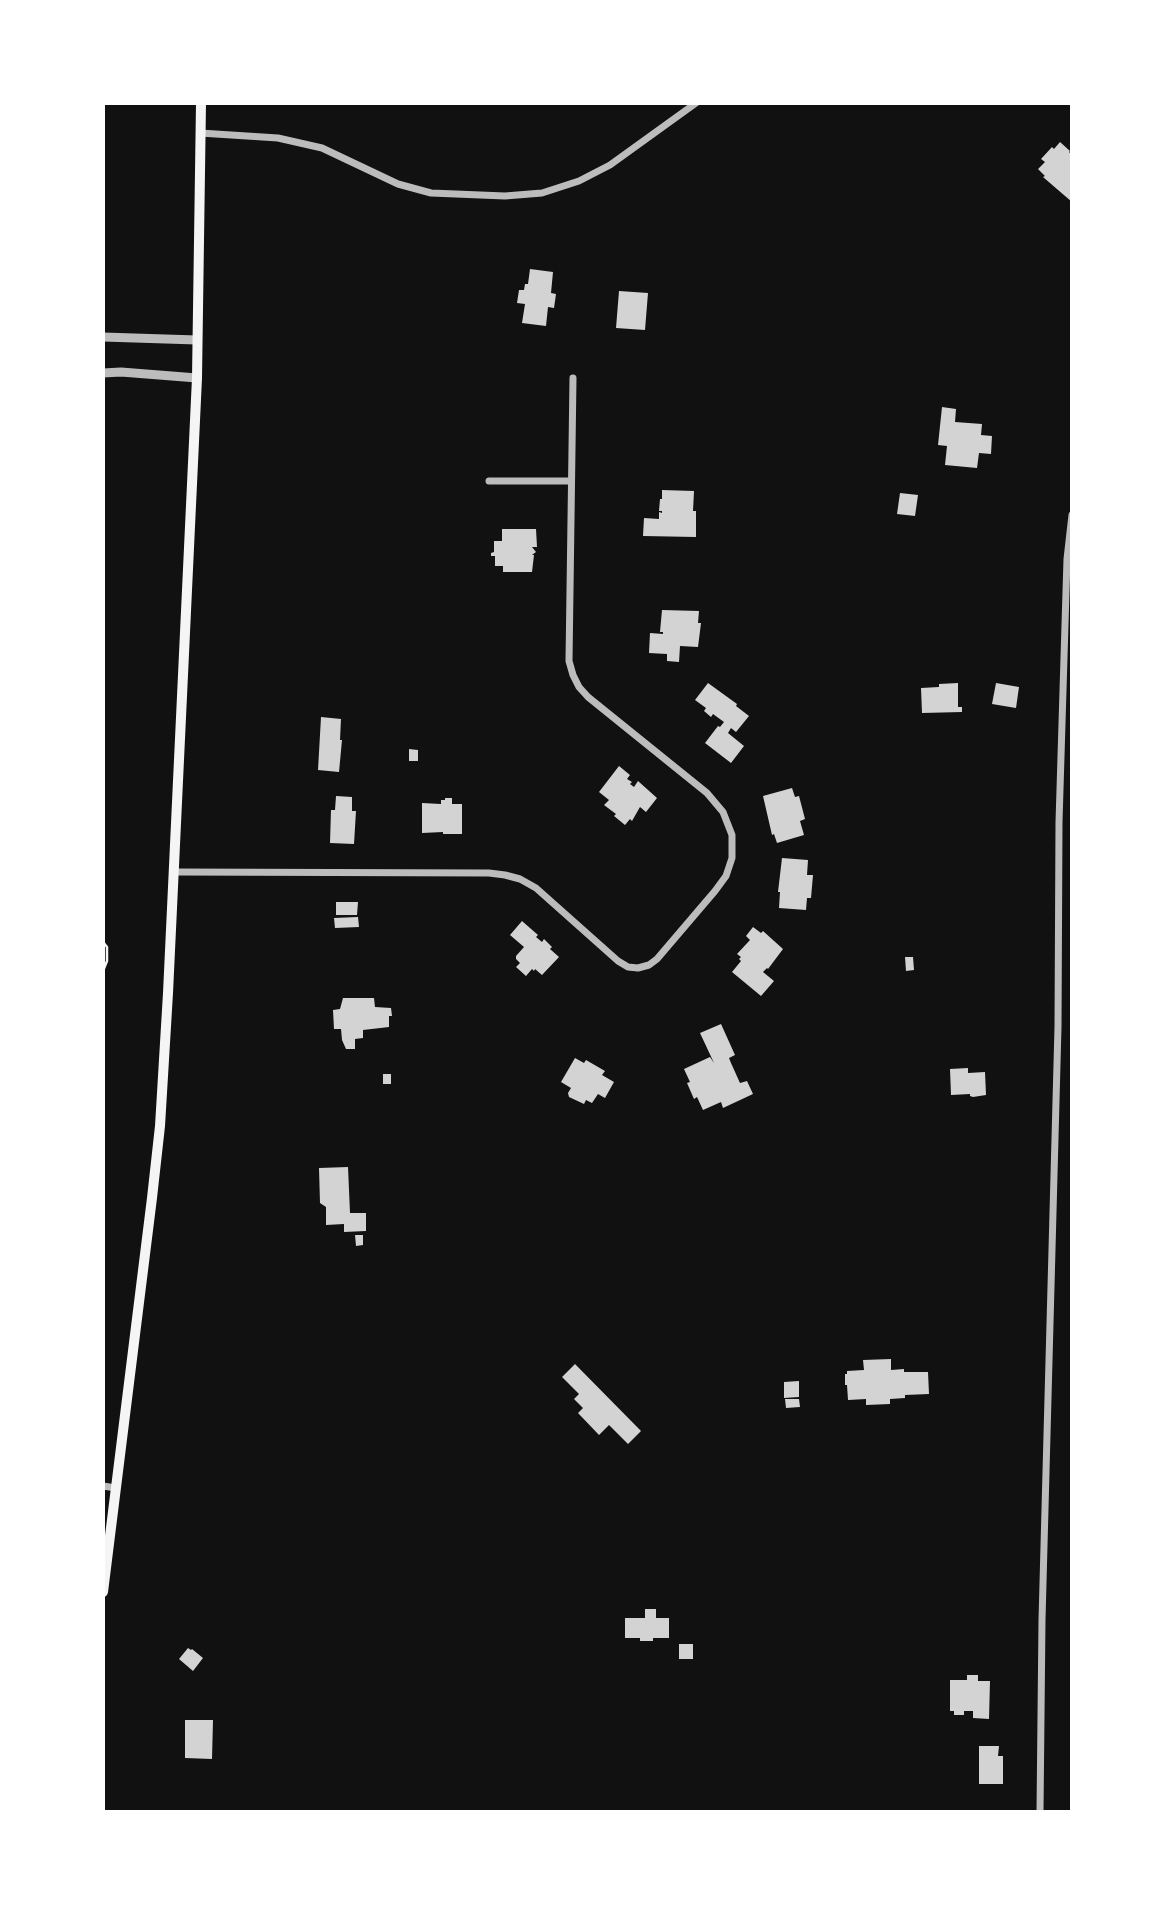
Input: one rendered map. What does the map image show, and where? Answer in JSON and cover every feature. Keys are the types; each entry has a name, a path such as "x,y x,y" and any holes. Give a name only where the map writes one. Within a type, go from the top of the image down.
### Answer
{"main road":[{"path":"103,1591 152,1198 163,1071 197,378 201,103"}],"street":[{"path":"200,133 278,138 322,148 398,184 431,193 505,196 542,193 579,181 610,165 696,103"},
{"path":"103,337 197,340"},
{"path":"103,373 197,378"},
{"path":"174,872 505,875 520,879 536,888 618,961 628,967 638,968 657,959 716,891 726,876 732,858 732,835 723,812 708,793 588,697 573,676 569,662 573,378"},
{"path":"489,481 571,481"},
{"path":"1040,1812 1043,1564 1058,1027 1060,781 1067,559 1072,515"},
{"path":"103,1486 116,1488"}],"path":[{"path":"103,942 107,947 107,961 103,971"}],"building":[{"path":"1060,142 1072,155 1072,202 1043,177 1045,176 1038,169 1045,162 1041,159"},
{"path":"530,269 553,272 551,293 556,294 554,308 548,307 546,326 522,323 525,304 517,303 519,290 524,290 525,284 528,284"},
{"path":"619,291 648,293 645,330 616,328"},
{"path":"942,407 956,409 955,422 982,424 981,435 992,436 991,454 979,453 977,468 945,465 947,446 938,445"},
{"path":"662,490 694,491 696,537 643,536 644,518 659,519 659,512 662,513 659,511"},
{"path":"900,493 918,495 915,516 897,514"},
{"path":"502,529 536,529 537,547 532,547 536,552 532,555 532,572 503,572 503,566 495,566 495,556 491,556 491,553 494,552 494,541 502,541"},
{"path":"662,610 699,611 698,623 701,623 698,647 680,646 679,662 667,661 667,654 649,653 650,633 663,634 660,632"},
{"path":"708,683 749,716 736,732 731,728 728,733 744,746 731,763 705,743 724,722 713,714 711,717 704,711 706,708 695,700"},
{"path":"958,683 958,707 962,707 962,712 922,713 921,688"},
{"path":"996,683 1019,687 1016,708 992,704"},
{"path":"321,717 341,719 339,772 318,770"},
{"path":"409,749 418,750 418,761 409,761"},
{"path":"619,766 630,775 627,779 632,782 630,784 634,787 638,781 657,798 646,812 640,807 632,821 630,819 625,825 604,805 609,800 599,792"},
{"path":"792,788 795,797 799,796 805,819 800,821 804,835 777,843 774,834 772,835 763,796"},
{"path":"336,796 352,797 352,811 356,811 354,844 330,843 331,810 335,810"},
{"path":"452,798 452,804 462,804 462,834 422,833 422,803 441,804 441,800"},
{"path":"782,858 808,860 807,875 813,875 811,898 807,898 806,910 779,908"},
{"path":"336,902 358,902 357,915 336,915"},
{"path":"358,917 359,927 335,928 334,918"},
{"path":"522,921 542,942 544,939 559,957 542,975 532,969 526,976 516,967 520,963 516,956 524,947 510,935"},
{"path":"753,927 761,933 763,931 783,949 763,972 774,981 761,996 732,972 741,961 737,954 750,940 746,936"},
{"path":"905,957 913,957 914,970 906,971"},
{"path":"343,998 374,998 375,1007 391,1008 389,1027 363,1030 363,1038 355,1039 355,1049 346,1049 341,1029 334,1029 333,1010 340,1009"},
{"path":"721,1024 735,1055 729,1058 740,1083 747,1081 753,1094 723,1108 721,1102 703,1110 697,1097 694,1099 684,1069 710,1057 714,1063 700,1033"},
{"path":"575,1058 584,1063 586,1060 605,1071 602,1075 614,1082 605,1098 598,1094 592,1103 586,1100 584,1104 569,1097 571,1088 561,1082"},
{"path":"968,1068 968,1073 985,1072 986,1095 951,1095 950,1069"},
{"path":"383,1074 391,1074 391,1084 383,1084"},
{"path":"348,1167 350,1213 366,1213 366,1231 344,1232 344,1224 326,1225 326,1207 320,1203 319,1168"},
{"path":"355,1235 363,1235 363,1245 356,1246"},
{"path":"891,1359 891,1370 928,1372 929,1394 905,1395 905,1398 890,1399 890,1404 866,1405 866,1399 848,1400 845,1385 847,1371 864,1370 863,1360"},
{"path":"575,1364 641,1431 628,1444 609,1425 599,1435 578,1413 583,1408 574,1399 579,1394 562,1377"},
{"path":"799,1381 799,1397 784,1398 784,1382"},
{"path":"785,1399 799,1399 800,1407 786,1408"},
{"path":"645,1609 656,1609 656,1618 669,1618 669,1638 640,1641 640,1638 625,1638 625,1618 645,1618"},
{"path":"679,1644 693,1644 693,1659 679,1659"},
{"path":"188,1648 203,1658 193,1671 179,1659"},
{"path":"967,1675 978,1675 978,1681 990,1681 989,1719 973,1718 973,1711 954,1715 954,1711 950,1711 950,1680 967,1680"},
{"path":"185,1720 213,1720 212,1759 185,1758"},
{"path":"979,1746 999,1746 998,1756 1003,1756 1003,1784 979,1784"}]}
